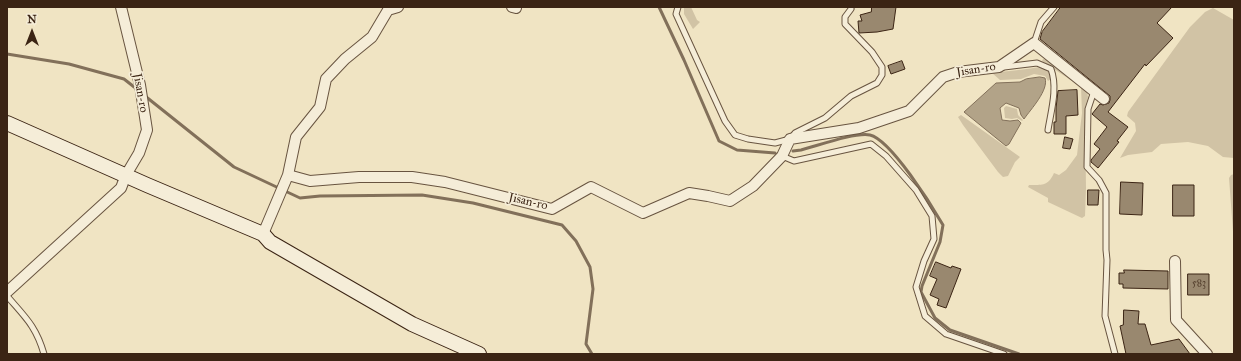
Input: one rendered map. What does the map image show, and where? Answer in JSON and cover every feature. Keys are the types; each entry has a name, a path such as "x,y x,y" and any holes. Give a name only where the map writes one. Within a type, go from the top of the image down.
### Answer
{"main road":[{"path":"7,123 263,234 270,242 412,324 479,354"}],"street":[{"name":"Jisan-ro","path":"7,292 121,188 126,175 139,152 147,130 140,85 121,7"},
{"path":"263,234 286,179 296,137 320,107 326,79 345,59 372,37 388,10 398,7"},
{"path":"512,7 516,7"},
{"name":"Jisan-ro","path":"286,179 310,181 360,177 412,177 445,182 552,209 591,187 643,213 689,193 730,202 753,186 782,156 790,139 859,128 909,111 943,77 958,72 999,67 1034,43"},
{"path":"1034,43 1104,99"},
{"path":"1175,261 1176,320 1207,354"}],"lane":[{"name":"Jisan-ro","path":"678,7 676,14 725,121 735,135 775,143 790,139 795,133 825,118 852,96 877,83 882,75 882,67 872,52 846,24 845,17 851,9"},
{"path":"1034,43 1041,22 1054,7"},
{"path":"999,67 1037,63 1051,69 1054,76 1055,86 1048,130"},
{"path":"1094,91 1088,109 1087,167 1099,180 1106,193 1107,260 1105,316 1115,354"},
{"path":"782,156 794,161 871,144 886,156 916,190 932,216 934,240 924,261 916,287 925,316 946,334 1004,354"},
{"path":"7,296 32,325 40,339 44,354"}],"shaded area":[{"path":"684,7 691,7 697,20 700,22 693,29 684,14"},
{"path":"1213,8 1234,20 1234,158 1223,157 1208,146 1188,142 1161,144 1152,152 1128,155 1120,158 1136,131 1135,123 1127,116 1128,112 1190,27 1205,12"},
{"path":"1043,59 1048,60 1087,91 1088,97 1085,108 1085,216 1082,218 1048,202 1048,198 1028,187 1029,185 1041,185 1047,183 1054,173 1059,175 1066,170 1077,155 1082,113 1081,87 1042,61"},
{"path":"1041,67 1050,71 1051,79 1048,81 1045,76 1034,74 1021,79 1000,80 991,72 1010,71"},
{"path":"1040,77 1045,78 1046,83 1042,94 1024,119 1019,108 1006,103 1000,108 1002,120 1018,120 1021,123 1009,144 1006,146 964,112 996,83 1020,82 1026,79"},
{"path":"1006,106 1017,109 1018,115 1023,120 1022,121 1017,118 1005,118 1004,108"},
{"path":"961,115 1020,157 1015,162 1008,176 1003,177 998,172 963,125 958,117"},
{"path":"1234,174 1234,245 1229,178"}],"building":[{"path":"872,7 896,7 893,29 859,33 858,21 862,21 860,15 871,12"},
{"path":"1061,7 1172,7 1157,23 1173,38 1146,66 1145,64 1108,112 1128,127 1117,141 1119,142 1098,168 1091,162 1100,149 1094,144 1107,127 1092,114 1100,104 1103,105 1109,103 1110,96 1040,39 1042,32"},
{"path":"902,61 905,69 891,74 888,66"},
{"path":"1077,90 1078,115 1066,116 1066,134 1054,134 1058,91"},
{"path":"1065,137 1073,139 1070,149 1063,148"},
{"path":"1121,182 1143,183 1142,215 1120,214"},
{"path":"1173,185 1194,185 1194,216 1173,216"},
{"path":"1088,190 1099,190 1098,205 1088,205"},
{"path":"936,262 951,268 952,266 961,269 946,308 937,305 939,299 930,295 937,279 930,276"},
{"path":"1124,270 1168,271 1168,289 1123,288 1123,284 1119,284 1119,273 1124,273"},
{"path":"1188,274 1209,274 1209,295 1188,295"},
{"path":"1124,310 1139,311 1138,324 1145,324 1151,345 1179,339 1190,354 1126,354 1120,326 1123,325"}],"waterway":[{"path":"659,7 719,141 737,150 775,153"},
{"path":"7,54 69,64 124,79 138,90"},
{"path":"145,96 234,167 300,198 320,196 422,195 473,203 562,225 576,241 590,267 593,289 586,344 592,354"},
{"path":"793,151 846,137 863,135 870,135 889,148 910,175 943,225 940,242 921,292 935,318 950,330 1019,354"}]}
